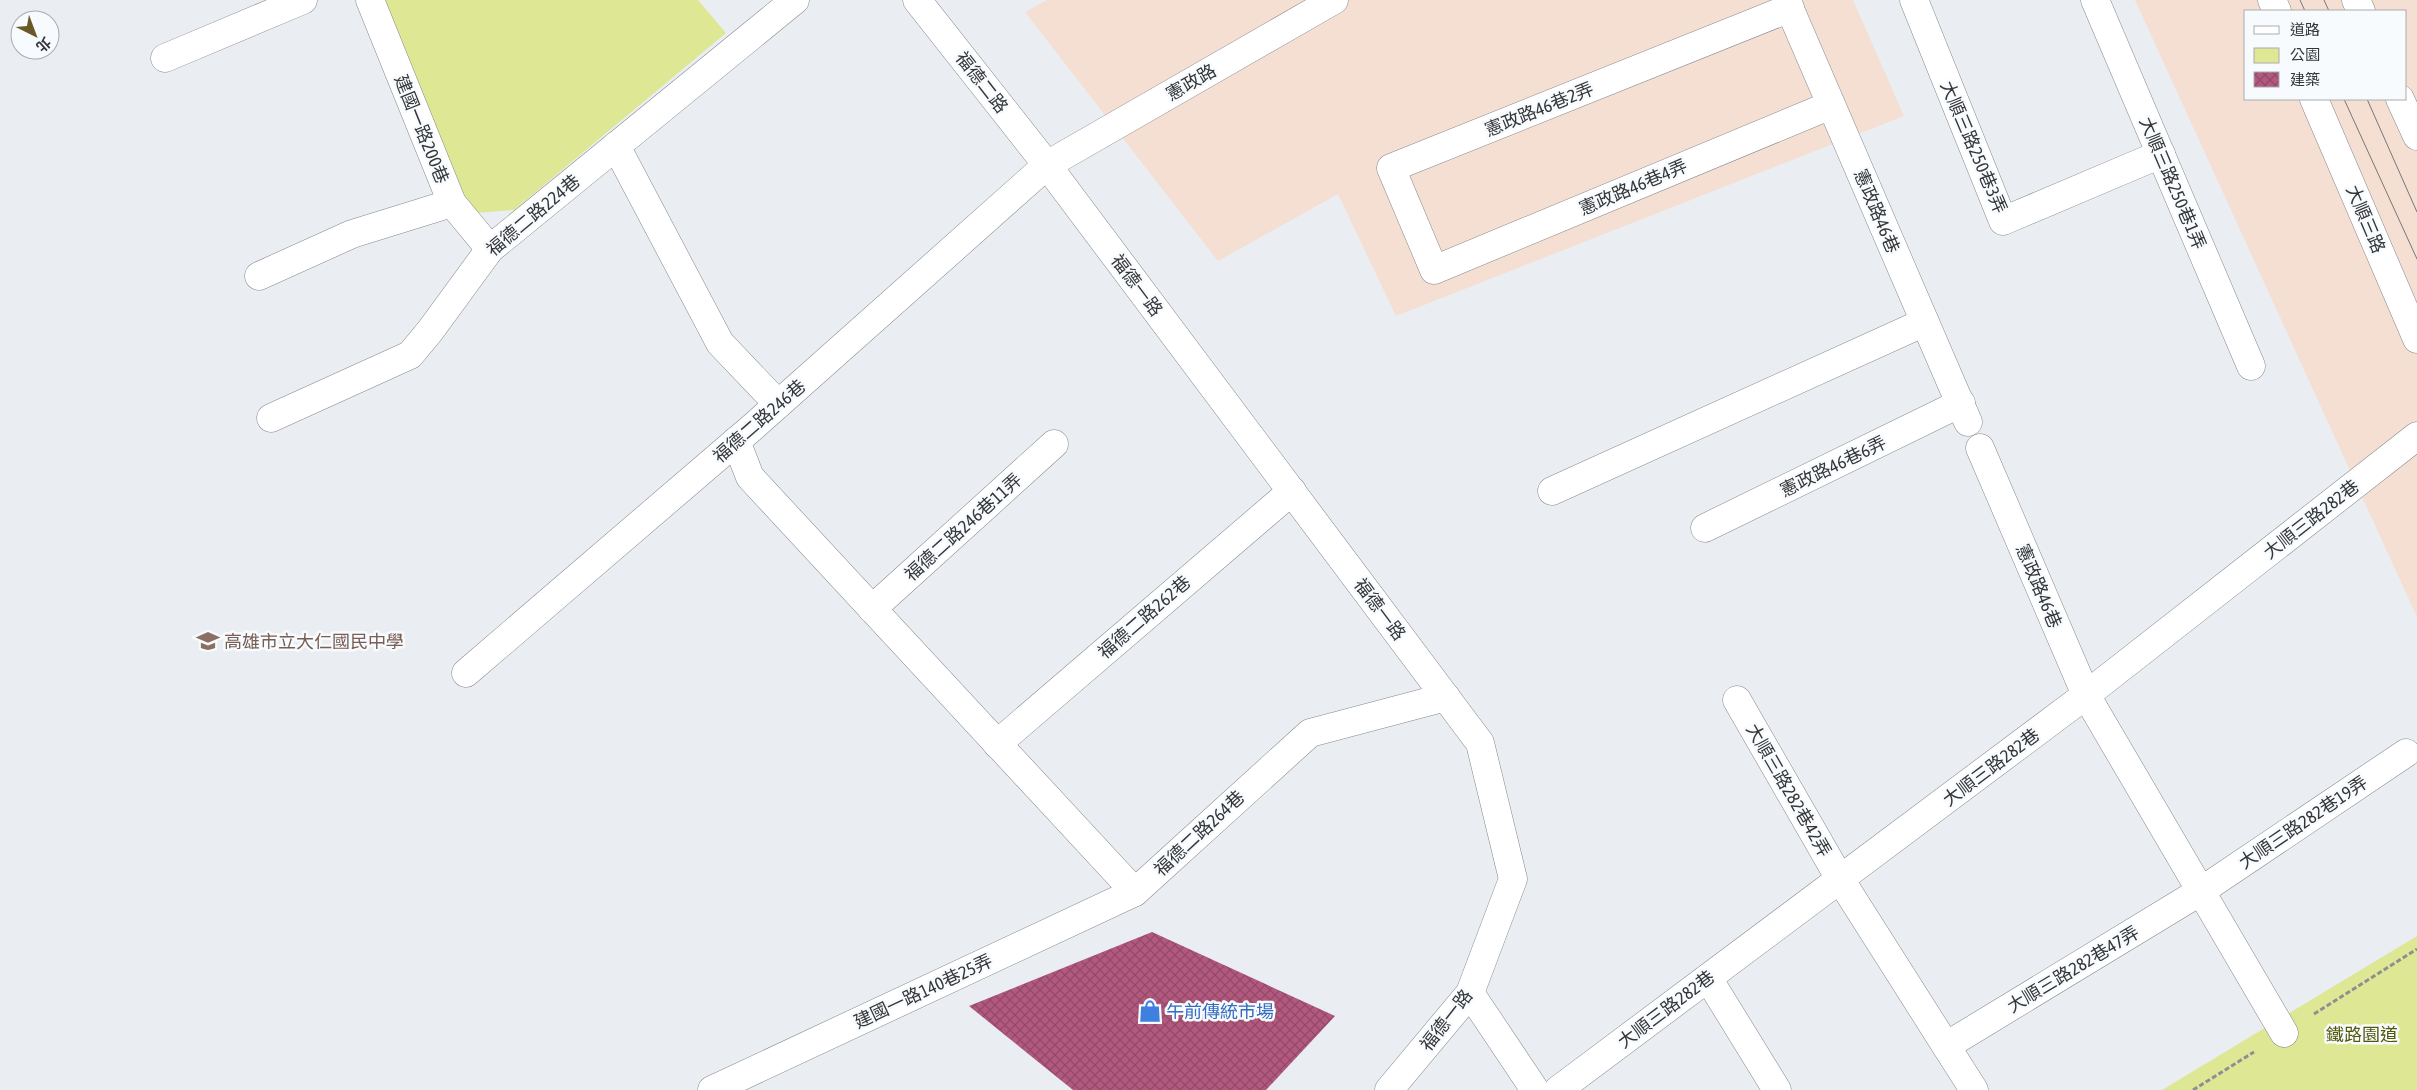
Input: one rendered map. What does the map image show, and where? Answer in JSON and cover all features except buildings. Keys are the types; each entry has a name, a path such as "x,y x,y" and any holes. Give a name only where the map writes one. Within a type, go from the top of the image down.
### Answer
{"street":[{"path":"165,58 303,0"},
{"name":"建國一路200巷","path":"370,0 452,203 490,249"},
{"name":"福德二路224巷","path":"271,418 410,354 430,331 490,249 796,0"},
{"name":"福德二路","path":"917,0 1047,165"},
{"name":"憲政路","path":"1047,165 1334,0"},
{"name":"大順三路250巷3弄","path":"1914,0 2003,221 2161,154"},
{"name":"大順三路250巷1弄","path":"2095,0 2251,366"},
{"name":"憲政路46巷","path":"1788,4 1964,413"},
{"name":"憲政路46巷2弄","path":"1434,270 1390,168 1788,4"},
{"name":"大順三路","path":"2314,100 2417,339"},
{"path":"2400,100 2417,136"},
{"name":"憲政路46巷4弄","path":"1434,270 1831,105"},
{"path":"616,146 720,343 778,404"},
{"name":"福德二路246巷","path":"466,673 736,441 1047,165"},
{"name":"福德一路","path":"1047,165 1480,743 1513,879 1470,993 1389,1090"},
{"path":"259,276 352,234 452,203"},
{"path":"1552,492 1925,322"},
{"name":"憲政路46巷6弄","path":"1705,528 1964,413"},
{"name":"大順三路282巷","path":"1558,1090 2086,695 2417,436"},
{"path":"736,441 750,477 1135,892"},
{"name":"福德二路246巷11弄","path":"872,609 1054,444"},
{"name":"憲政路46巷","path":"1980,448 2086,695"},
{"name":"福德二路262巷","path":"997,744 1292,491"},
{"path":"2086,695 2284,1033"},
{"name":"福德二路264巷","path":"1135,892 1310,733 1446,697"},
{"name":"大順三路282巷42弄","path":"1737,700 1840,879"},
{"name":"大順三路282巷19弄","path":"2201,891 2406,753"},
{"path":"1840,879 1974,1090"},
{"name":"大順三路282巷47弄","path":"1946,1046 2201,891"},
{"name":"建國一路140巷25弄","path":"712,1090 1135,892"},
{"path":"1708,978 1777,1090"},
{"path":"1470,993 1535,1090"}],"shaded area":[{"path":"1047,0 1853,0 1904,116 1396,316 1338,194 1218,261 1025,12"},
{"path":"2135,0 2417,0 2417,617"}],"green space":[{"path":"382,0 698,0 726,33 514,210 476,213 463,200"},
{"name":"鐵路園道","path":"2417,936 2417,1090 2162,1090"}],"tram line":[{"path":"2300,0 2305,10"},
{"path":"2324,0 2329,10"},
{"path":"2344,100 2417,259"},
{"path":"2367,100 2417,212"}],"place":[{"name":"高雄市立大仁國民中學","path":"208,641"},
{"name":"午前傳統市場","path":"1150,1011"}]}
